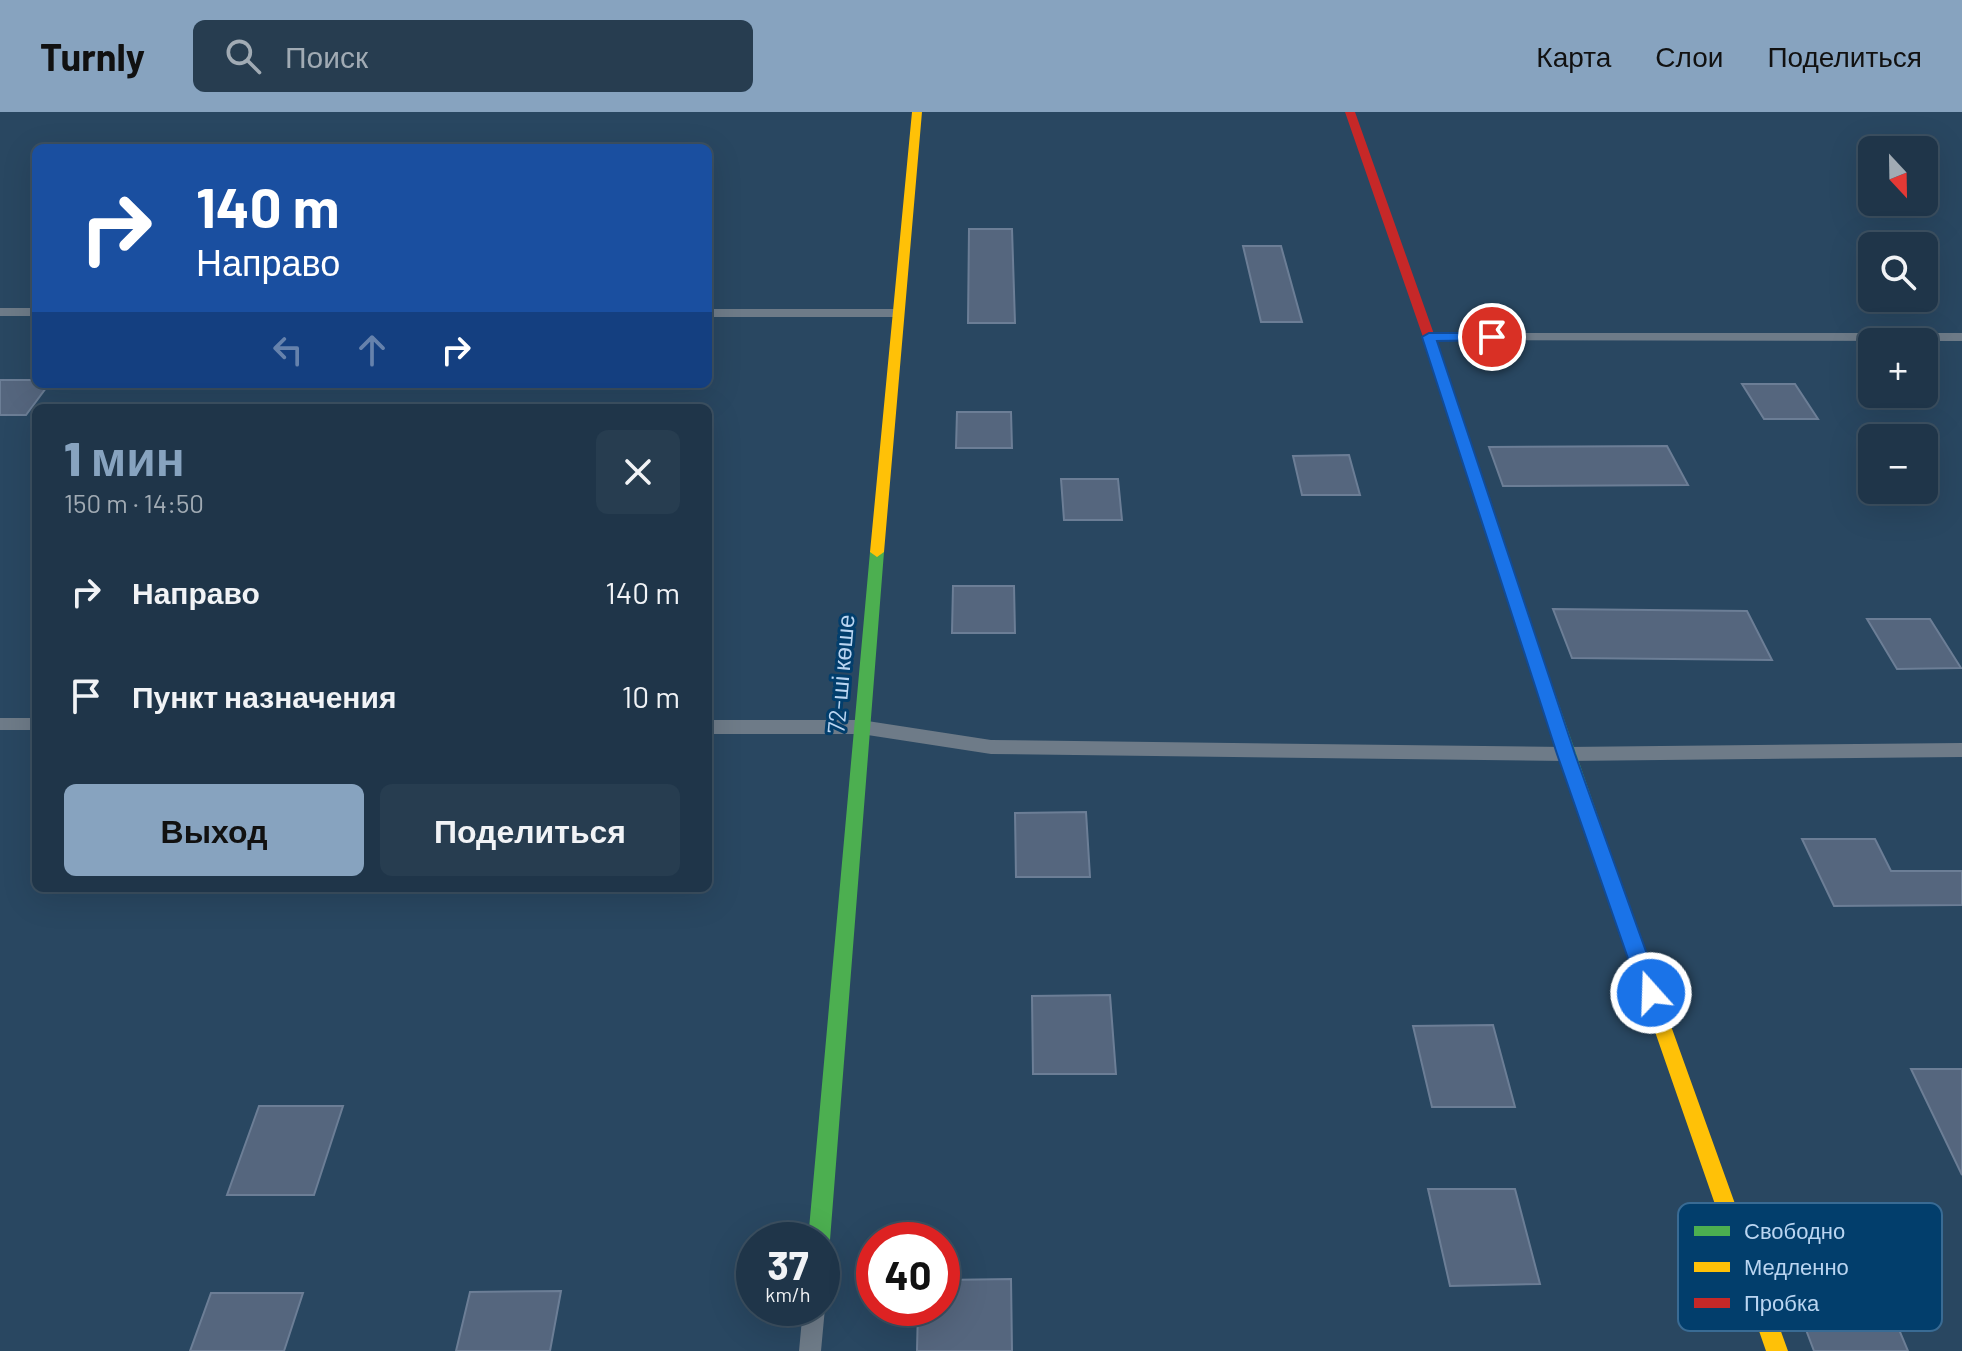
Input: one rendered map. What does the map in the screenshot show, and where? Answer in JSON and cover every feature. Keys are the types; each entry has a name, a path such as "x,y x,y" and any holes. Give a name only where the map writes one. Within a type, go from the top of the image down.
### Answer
{"street":[{"name":"72-ші көше","path":"820,1222 897,313 917,112"},
{"path":"1350,112 1429,337 1566,754 1725,1203"},
{"path":"0,312 32,312"},
{"path":"712,313 897,313"},
{"path":"1429,337 1962,337"},
{"path":"0,724 32,724"},
{"path":"712,727 861,727 991,747 1566,754 1962,750"},
{"path":"810,1351 812,1326"},
{"path":"1770,1331 1777,1351"}],"building":[{"path":"969,229 1012,229 1015,323 968,323"},
{"path":"1243,246 1281,246 1302,322 1261,322"},
{"path":"0,380 32,380 32,388 46,388 26,415 0,415"},
{"path":"1742,384 1795,384 1818,419 1764,419"},
{"path":"957,412 1011,412 1012,448 956,448"},
{"path":"1667,446 1688,485 1503,486 1489,447"},
{"path":"1349,455 1360,495 1302,495 1293,456"},
{"path":"1061,479 1118,479 1122,520 1064,520"},
{"path":"953,586 1014,586 1015,633 952,633"},
{"path":"1553,609 1747,611 1772,660 1572,658"},
{"path":"1867,619 1930,619 1961,668 1897,669"},
{"path":"1086,812 1090,877 1016,877 1015,813"},
{"path":"1802,839 1875,839 1891,871 1962,871 1962,905 1834,906"},
{"path":"1110,995 1116,1074 1033,1074 1032,996"},
{"path":"1493,1025 1515,1107 1432,1107 1413,1026"},
{"path":"1911,1069 1962,1069 1962,1175"},
{"path":"259,1106 343,1106 314,1195 227,1195"},
{"path":"1428,1189 1515,1189 1540,1284 1450,1286"},
{"path":"1011,1279 1012,1351 917,1351 918,1326 960,1326 960,1280"},
{"path":"561,1291 550,1351 456,1351 470,1292"},
{"path":"211,1293 303,1293 284,1351 190,1351"},
{"path":"1806,1331 1900,1331 1908,1351 1814,1351"}],"traffic: fast":[{"path":"821,1222 877,552"},
{"path":"1517,604 1662,1026"}],"traffic: slow":[{"path":"877,552 917,112"},
{"path":"1662,1026 1725,1203"},
{"path":"1770,1331 1777,1351"}],"traffic: jam":[{"path":"1350,112 1429,337 1517,604"}],"route":[{"path":"1492,337 1429,337 1566,754 1651,993"}]}
